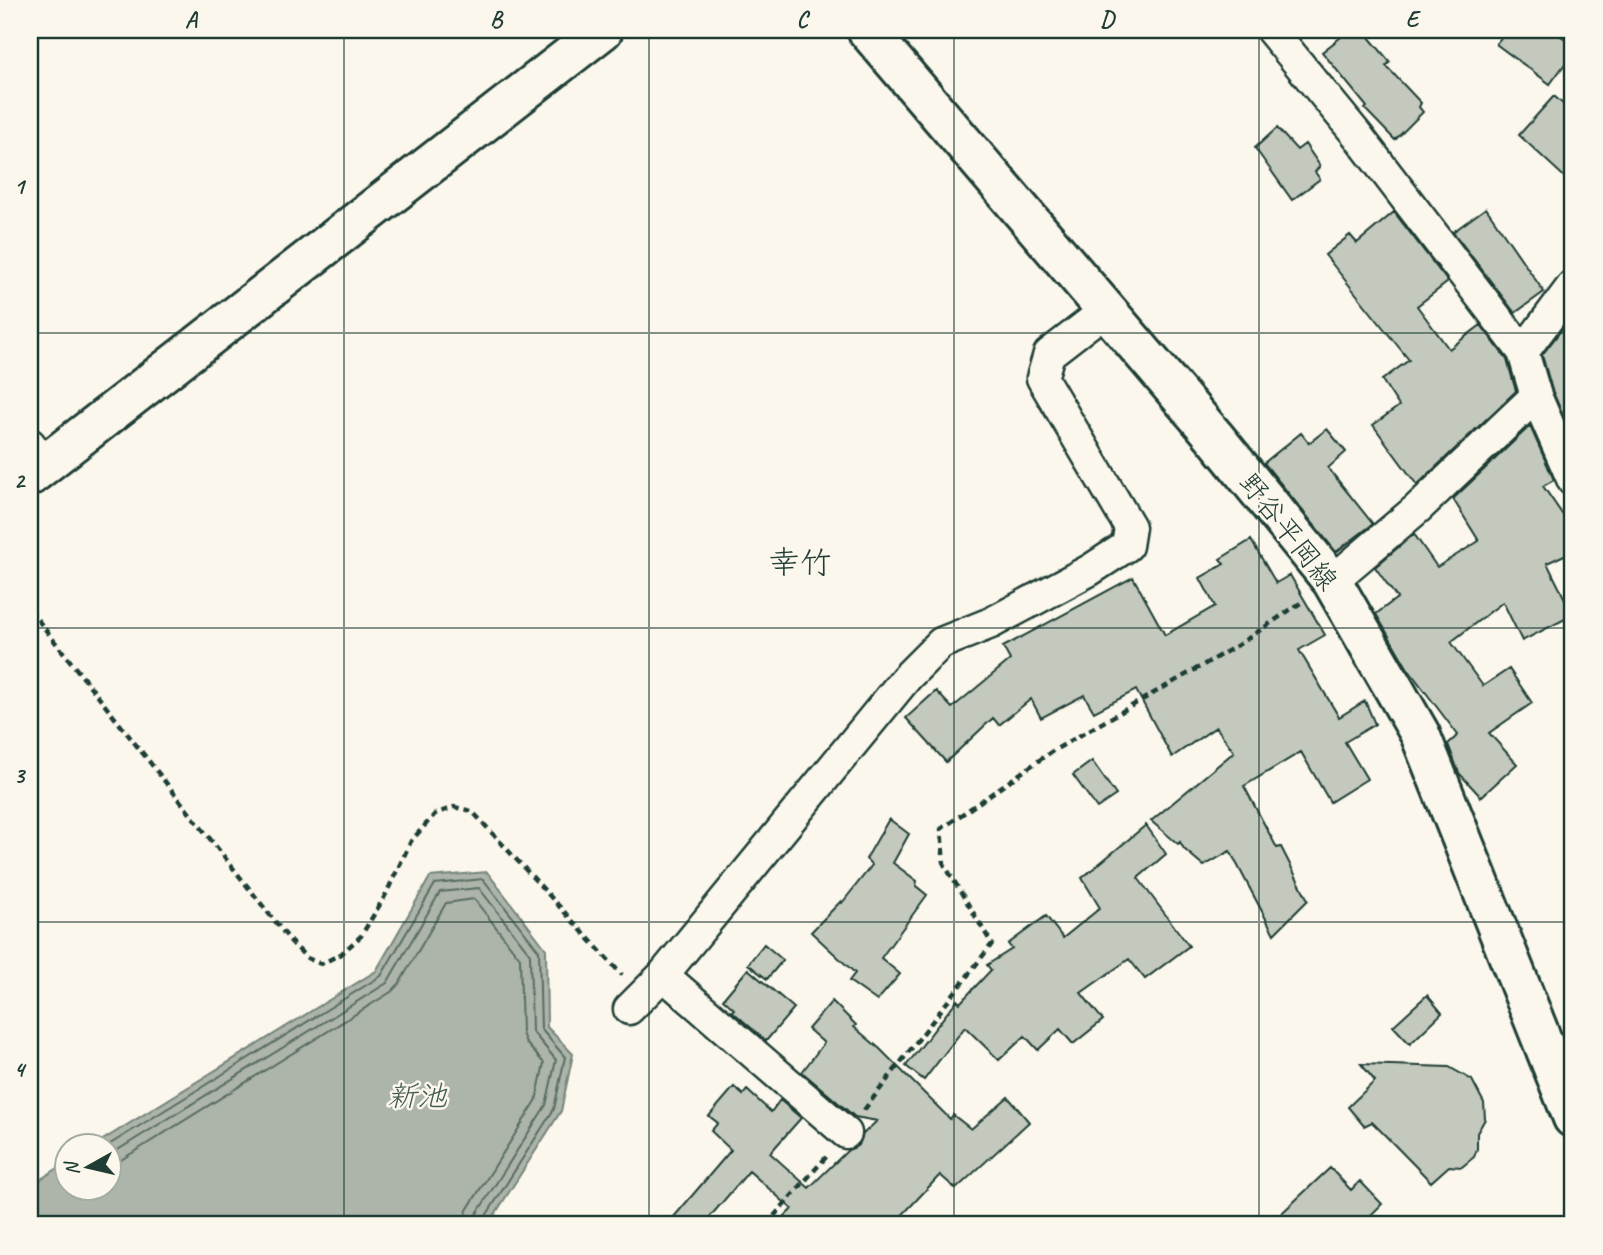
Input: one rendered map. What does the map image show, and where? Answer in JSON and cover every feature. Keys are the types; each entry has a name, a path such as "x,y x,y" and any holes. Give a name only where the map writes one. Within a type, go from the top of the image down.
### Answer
{"main road":[{"path":"35,462 603,30"},
{"name":"野谷平岡線","path":"867,30 1214,436 1332,581 1420,734 1573,1118"}],"street":[{"path":"1271,30 1358,136 1523,352 1536,396 1573,481"},
{"path":"1523,352 1573,285"},
{"path":"636,1003 663,975 907,677 941,643 991,623 1090,570 1127,546 1130,527 1042,378 1049,354 1106,310"},
{"path":"1332,581 1418,508 1536,396"},
{"path":"663,975 846,1133"}],"path":[{"path":"766,1225 846,1133 992,944 944,864 941,829 1051,752 1238,645 1332,581"},
{"path":"30,610 292,943 307,958 321,964 341,954 361,936 385,896 411,841 435,814 454,807 472,811 636,1003"}],"water":[{"name":"新池","path":"487,872 546,949 547,1027 573,1054 561,1111 488,1225 30,1225 30,1186 52,1172 52,1202 122,1202 122,1132 116,1132 376,971 430,877"}],"building":[{"path":"1350,30 1363,30 1390,62 1386,66 1421,103 1419,107 1423,112 1395,140 1365,109 1367,107 1322,52"},
{"path":"1507,30 1553,30 1573,45 1573,53 1550,84 1496,44"},
{"path":"1554,96 1573,113 1573,185 1519,135"},
{"path":"1277,128 1297,150 1305,144 1320,166 1315,172 1320,179 1292,200 1255,148"},
{"path":"1486,208 1544,292 1515,313 1453,232"},
{"path":"1394,212 1448,282 1417,306 1449,349 1481,325 1507,360 1516,391 1417,485 1373,425 1399,406 1382,380 1409,360 1325,255 1350,235 1357,243"},
{"path":"1573,315 1573,416 1565,420 1552,390 1542,355"},
{"path":"1530,426 1554,480 1543,486 1573,530 1573,551 1547,563 1573,615 1522,641 1503,602 1451,642 1483,686 1509,669 1532,703 1489,733 1517,764 1481,797 1459,773 1448,744 1458,735 1408,669 1376,614 1397,598 1375,567 1414,534 1437,567 1479,541 1453,499"},
{"path":"1327,429 1346,452 1328,468 1373,524 1336,552 1264,463 1301,433 1309,443"},
{"path":"1251,540 1276,583 1290,575 1325,635 1299,650 1339,717 1365,701 1375,724 1345,742 1367,779 1330,802 1301,752 1244,786 1277,848 1281,847 1308,900 1274,934 1230,851 1204,866 1184,849 1180,842 1178,844 1151,821 1234,752 1216,727 1172,757 1136,690 1094,712 1084,695 1041,718 1031,699 999,725 993,718 946,762 906,718 936,691 952,708 1010,660 1003,647 1133,577 1165,635 1215,606 1200,578 1224,564 1220,559"},
{"path":"1092,761 1116,795 1097,808 1073,775"},
{"path":"889,819 909,834 893,863 917,881 916,886 927,895 881,958 900,974 877,1001 849,981 855,973 811,932 841,901 842,903 872,865 866,859"},
{"path":"1146,825 1166,854 1138,878 1189,946 1145,979 1129,959 1081,993 1103,1020 1073,1044 1060,1029 1038,1050 1025,1036 999,1060 965,1027 924,1080 906,1066 957,1000 960,1003 991,970 987,965 1012,949 1008,944 1046,916 1063,938 1100,908 1082,878"},
{"path":"764,944 783,960 767,979 748,964"},
{"path":"748,969 794,1008 766,1041 732,1011 734,1009 723,999"},
{"path":"1427,995 1442,1013 1410,1044 1393,1026"},
{"path":"832,1001 856,1025 854,1027 880,1049 950,1119 953,1115 971,1129 1008,1097 1029,1122 956,1189 940,1175 893,1225 776,1225 792,1209 749,1171 703,1225 667,1225 731,1150 711,1131 718,1123 709,1116 734,1087 743,1095 747,1090 771,1112 780,1100 801,1118 770,1153 809,1188 848,1150 859,1145 863,1134 877,1121 855,1117 802,1072 824,1043 808,1029"},
{"path":"1361,1064 1449,1067 1472,1080 1484,1103 1485,1119 1477,1133 1474,1157 1462,1167 1449,1166 1431,1182 1372,1122 1364,1126 1348,1107 1375,1081"},
{"path":"1330,1168 1351,1190 1360,1181 1382,1204 1361,1225 1269,1225"}],"district":[{"name":"幸竹","path":"800,562"}]}
